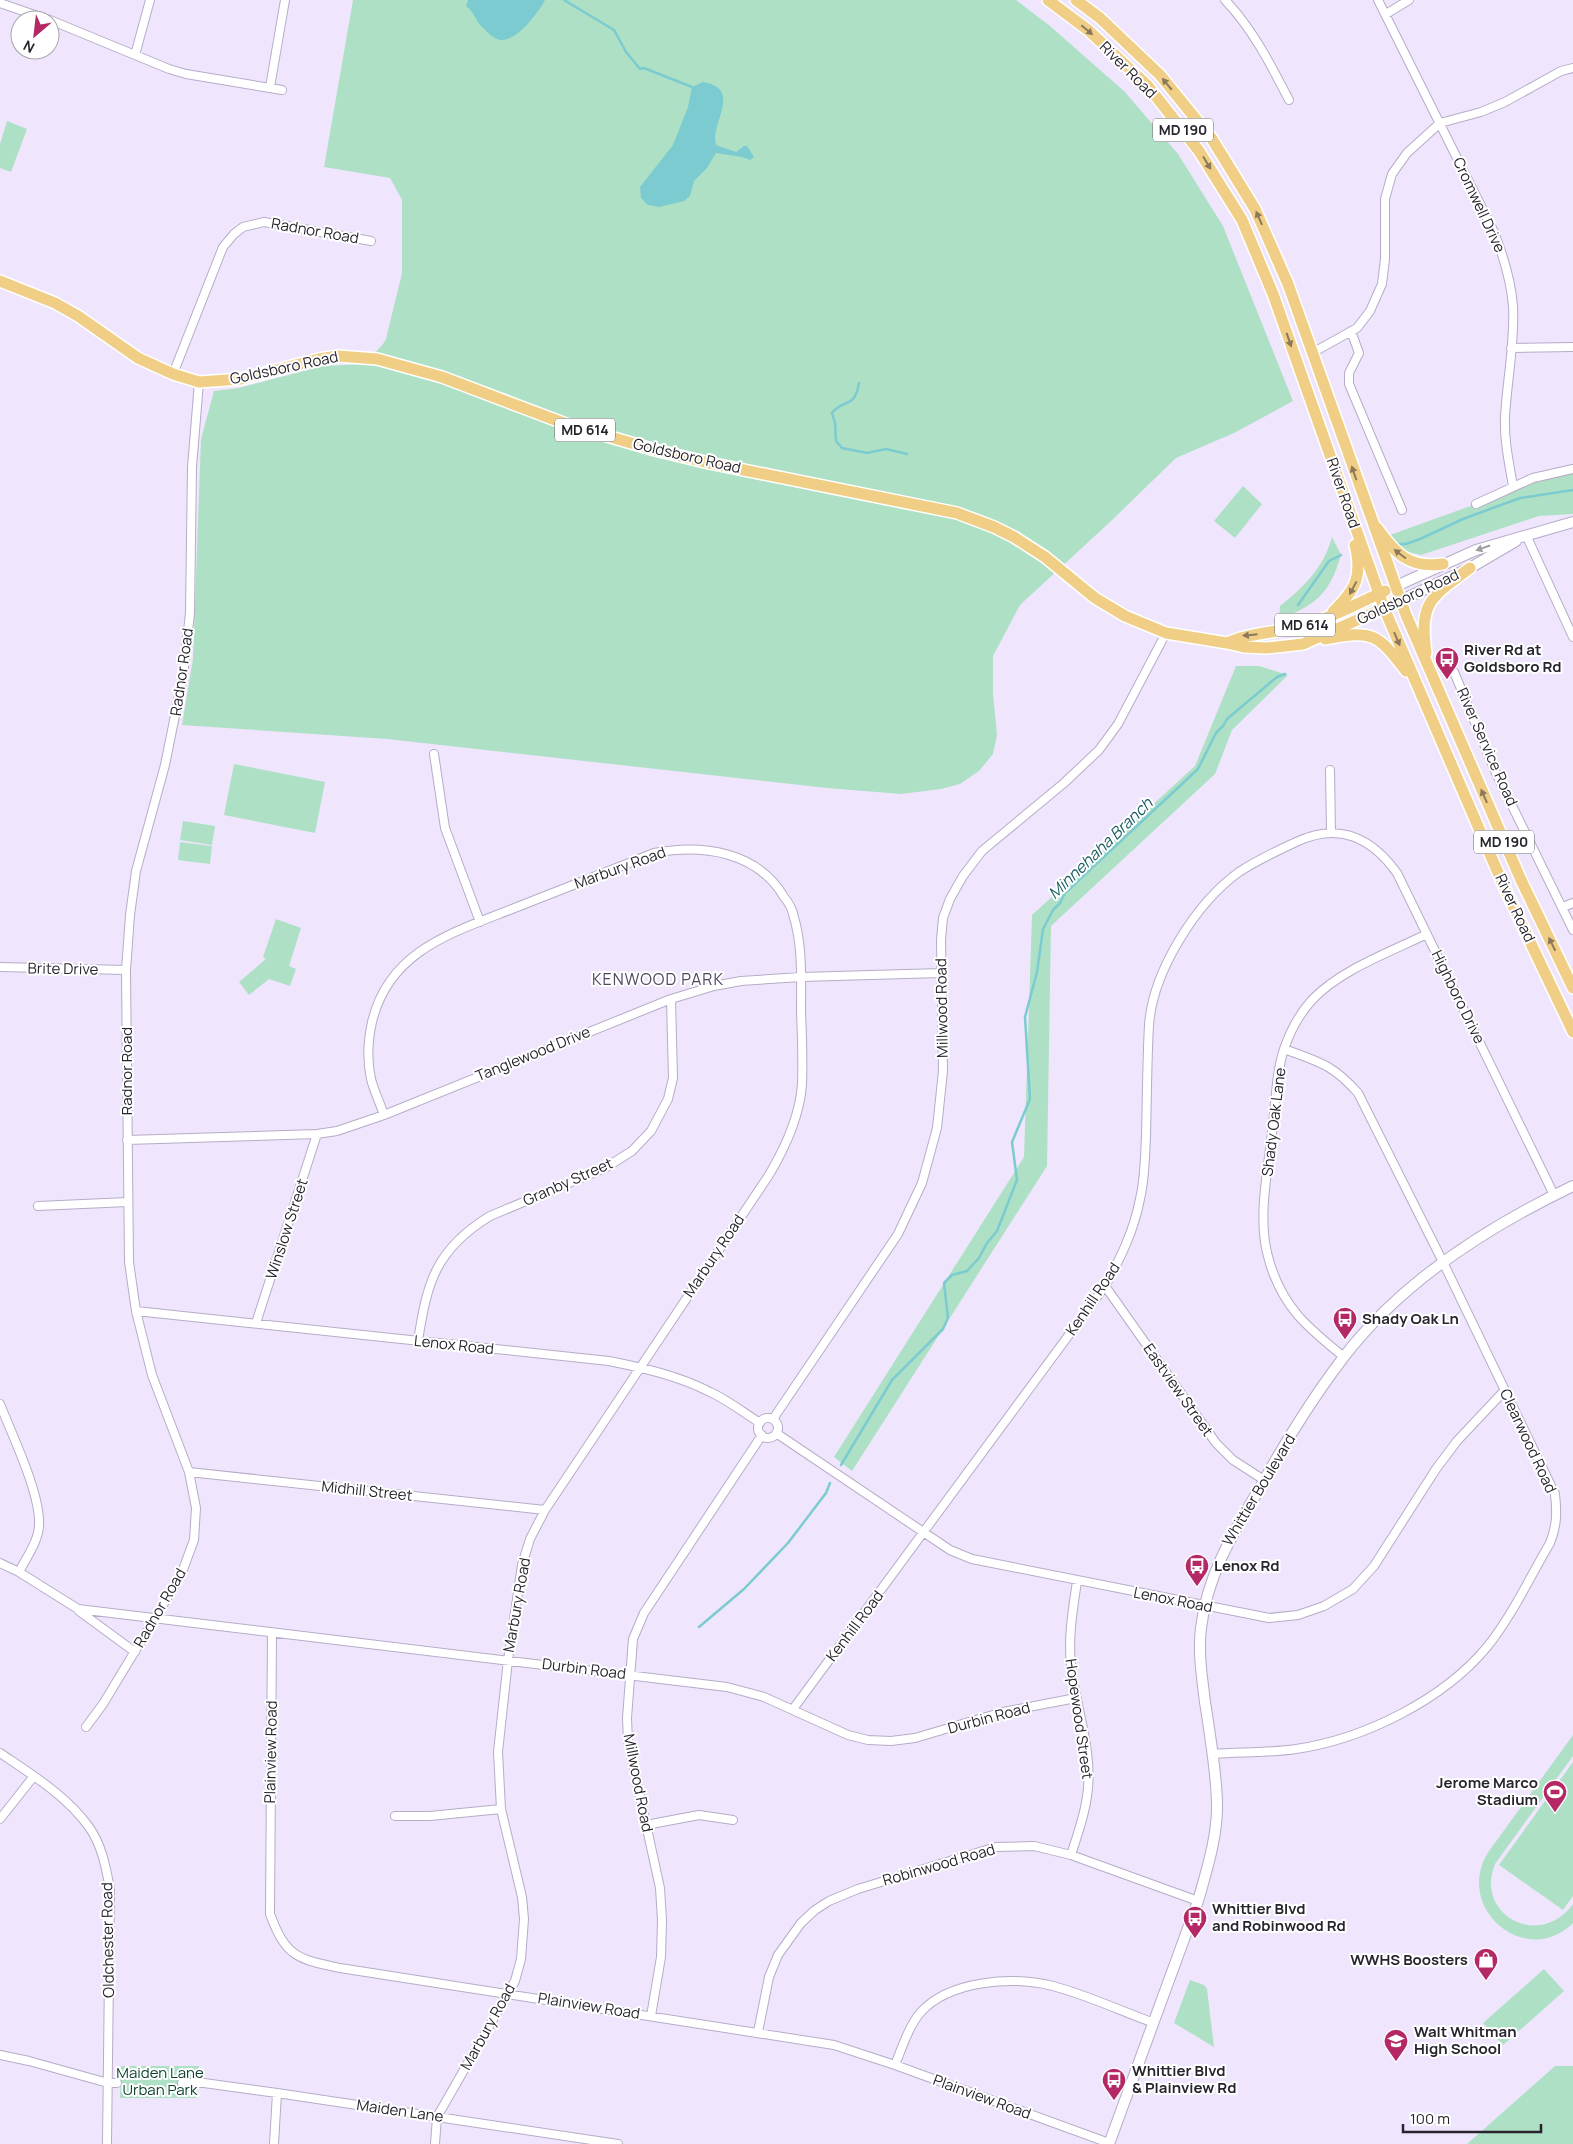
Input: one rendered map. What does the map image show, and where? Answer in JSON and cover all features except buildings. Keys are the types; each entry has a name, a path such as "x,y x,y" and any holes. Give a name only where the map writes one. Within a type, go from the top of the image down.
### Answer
{"main road":[{"name":"River Road","path":"1048,0 1088,30 1147,85 1199,150 1242,220 1273,294 1384,608 1505,889 1573,1032"},
{"name":"River Road","path":"1076,0 1100,18 1160,75 1212,139 1255,209 1288,284 1394,587 1521,880 1573,988"},
{"name":"Goldsboro Road","path":"0,281 55,303 78,316 138,358 173,374 200,382 241,379 338,356 365,357 397,363 451,380 566,424 655,450 709,463 957,513 1014,537 1045,557 1095,598 1125,616 1166,634 1227,642 1244,647 1267,648 1303,644 1400,601"},
{"path":"1326,619 1352,591 1358,575 1358,556 1348,506"},
{"path":"1370,519 1396,553 1406,559 1429,566 1443,564"},
{"path":"1429,668 1423,623 1428,605 1440,591 1470,568"},
{"name":"Goldsboro Road","path":"1227,642 1242,636 1276,632 1326,619 1394,587"},
{"path":"1303,644 1357,634 1375,638 1389,648 1407,672 1428,712"}],"street":[{"path":"135,55 150,0"},
{"path":"270,87 285,0"},
{"path":"1225,0 1236,12 1274,70 1289,100"},
{"name":"Cromwell Drive","path":"1378,0 1494,232 1504,258 1513,304 1505,419 1506,450 1513,486"},
{"path":"1386,14 1409,0"},
{"path":"0,3 20,10"},
{"path":"60,24 186,74 282,90"},
{"path":"1312,353 1357,328 1370,311 1382,284 1385,259 1386,199 1392,174 1407,152 1440,123 1481,112 1504,102 1561,71 1573,68"},
{"name":"Radnor Road","path":"173,374 224,247 239,230 264,222 372,241"},
{"path":"1351,331 1359,353 1349,373 1349,384 1394,486 1402,510"},
{"path":"1511,348 1573,347"},
{"name":"Radnor Road","path":"86,1728 103,1704 181,1574 194,1540 196,1508 189,1472 152,1376 136,1311 129,1262 126,970 130,915 136,871 165,765 183,676 190,613 192,467 200,382"},
{"path":"1476,504 1533,478 1573,469"},
{"name":"Goldsboro Road","path":"1394,587 1476,550 1573,522"},
{"path":"1526,535 1573,637"},
{"name":"Goldsboro Road","path":"1400,601 1470,568 1526,535"},
{"name":"Millwood Road","path":"773,1419 898,1234 922,1183 937,1128 943,1071 941,973 943,918 950,899 963,876 982,851 1064,784 1099,750 1118,724 1166,634"},
{"name":"River Service Road","path":"1454,672 1496,773 1573,930"},
{"path":"434,754 445,828 480,922"},
{"path":"1330,770 1331,832"},
{"name":"Highboro Drive","path":"1331,832 1358,838 1384,855 1397,872 1554,1195"},
{"name":"Kenhill Road","path":"793,1709 1104,1286 1125,1250 1140,1200 1144,1167 1149,1023 1158,988 1172,953 1198,912 1217,891 1238,873 1262,858 1305,837 1331,832"},
{"name":"Marbury Road","path":"384,1115 371,1078 369,1065 369,1036 376,1008 388,982 406,961 439,939 654,853 671,850 704,849 731,855 754,866 767,875 779,888 793,912 800,942 802,1084 798,1109 790,1133 769,1175 545,1510 530,1539 522,1565 508,1660 498,1752 501,1809 522,1897 524,1918 521,1960 515,1981 438,2117 435,2144"},
{"path":"1563,907 1573,903"},
{"name":"Shady Oak Lane","path":"1344,1357 1296,1315 1283,1295 1268,1260 1264,1226 1265,1202 1279,1074 1284,1049 1300,1015 1326,987 1345,975 1427,934"},
{"name":"Brite Drive","path":"0,968 126,970"},
{"name":"Tanglewood Drive","path":"127,1140 317,1134 337,1131 384,1115 671,999 714,986 741,981 801,977 941,973"},
{"name":"Granby Street","path":"418,1341 424,1302 430,1282 441,1261 473,1226 490,1216 605,1168 632,1151 651,1131 668,1099 673,1078 671,999"},
{"name":"Clearwood Road","path":"1213,1754 1296,1749 1347,1738 1418,1706 1470,1666 1488,1646 1503,1624 1550,1543 1555,1531 1557,1513 1555,1494 1444,1262 1358,1093 1344,1077 1327,1064 1284,1049"},
{"name":"Winslow Street","path":"256,1324 317,1134"},
{"name":"Whittier Boulevard","path":"1109,2144 1198,1901 1208,1867 1215,1831 1217,1804 1213,1754 1199,1658 1204,1606 1211,1580 1221,1555 1264,1480 1314,1400 1344,1357 1381,1316 1444,1262 1497,1225 1573,1186"},
{"path":"38,1206 128,1202"},
{"name":"Eastview Street","path":"1104,1286 1216,1444 1233,1460 1264,1480"},
{"name":"Lenox Road","path":"136,1311 609,1361 671,1376 711,1392 760,1423"},
{"name":"Lenox Road","path":"776,1433 950,1550 972,1559 1269,1618 1298,1615 1324,1606 1353,1589 1374,1566 1436,1469 1457,1441 1505,1390"},
{"path":"0,1404 38,1503 39,1526 36,1539 19,1572"},
{"path":"767,1418 773,1419 777,1424 776,1433 772,1437 762,1436 759,1428 760,1423 767,1418"},
{"name":"Millwood Road","path":"651,2016 661,1957 662,1920 660,1888 628,1742 629,1674 633,1639 644,1613 762,1436"},
{"name":"Midhill Street","path":"189,1472 545,1510"},
{"name":"Durbin Road","path":"0,1563 19,1572 78,1609 135,1652"},
{"name":"Hopewood Street","path":"1071,1854 1084,1812 1088,1787 1086,1754 1076,1698 1070,1643 1077,1581"},
{"name":"Durbin Road","path":"78,1609 728,1687 764,1697 848,1735 868,1740 890,1741 915,1738 1002,1712 1076,1698"},
{"name":"Plainview Road","path":"272,1632 270,1914 279,1938 291,1951 310,1962 834,2045 895,2065 1109,2144"},
{"name":"Oldchester Road","path":"0,1753 34,1776 72,1806 90,1828 106,1868 110,1890 107,2144"},
{"path":"0,1819 34,1776"},
{"path":"395,1816 430,1816 501,1809"},
{"path":"646,1826 699,1815 733,1820"},
{"name":"Robinwood Road","path":"758,2032 769,1977 778,1955 801,1923 829,1901 858,1889 996,1848 1034,1846 1071,1854 1198,1901"},
{"path":"895,2065 910,2028 926,2008 950,1992 982,1983 1015,1981 1053,1986 1154,2023"},
{"path":"0,2055 108,2083 117,2083"},
{"name":"Maiden Lane","path":"182,2083 204,2083 438,2117 568,2140 618,2144"},
{"path":"274,2144 278,2094"}],"green space":[{"path":"353,0 1016,0 1050,26 1125,92 1178,154 1223,226 1293,401 1234,433 1176,458 1020,605 993,656 993,694 997,735 993,754 979,771 960,784 941,789 901,794 827,788 387,739 182,725 193,659 201,439 214,391 239,388 323,366 365,364 386,339 402,273 402,200 390,178 324,167"},
{"path":"7,121 27,129 11,172 0,168 0,144"},
{"path":"1573,469 1573,514 1539,516 1421,555 1404,551 1390,535 1476,504 1513,486"},
{"path":"1243,486 1262,504 1235,538 1214,521"},
{"path":"1332,537 1341,555 1337,568 1326,589 1303,609 1279,619 1280,606 1312,576 1324,558"},
{"path":"1236,666 1259,666 1288,675 1232,730 1215,774 1051,926 1047,1166 852,1471 834,1457 1024,1157 1032,915 1195,766"},
{"path":"234,764 325,782 315,833 224,815"},
{"path":"183,821 215,826 212,845 180,840"},
{"path":"180,842 212,846 210,864 178,860"},
{"path":"276,919 301,928 289,966 296,969 290,986 269,979 249,995 239,982 266,959 263,957"},
{"path":"1573,1735 1573,1756 1495,1864 1491,1882 1494,1898 1502,1911 1514,1920 1528,1925 1544,1924 1559,1918 1573,1904 1573,1923 1554,1936 1535,1939 1516,1936 1500,1926 1487,1911 1480,1892 1480,1872 1489,1851"},
{"name":"Jerome Marco Stadium","path":"1573,1762 1573,1896 1563,1910 1499,1865"},
{"path":"1544,1969 1564,1991 1503,2045 1483,2023"},
{"path":"1190,1980 1204,1985 1207,1989 1214,2047 1174,2023"},
{"name":"Maiden Lane Urban Park","path":"121,2066 199,2066 197,2098 120,2098"},
{"path":"1555,2066 1573,2066 1573,2144 1467,2144"}],"shaded area":[{"path":"468,0 545,0 525,27 511,38 504,40 493,37 480,25 466,6"},
{"path":"703,82 715,86 721,92 723,99 715,137 716,145 736,152 747,146 754,157 750,160 716,153 707,168 694,181 690,196 684,201 659,207 648,205 641,198 640,187 673,145 688,107 692,87"}],"waterway":[{"path":"564,0 614,30 626,52 640,69 644,68 692,87"},
{"path":"859,383 857,392 851,401 836,408 832,413 835,423 836,441 842,448 867,453 886,449 907,454"},
{"name":"Minnehaha Branch","path":"1396,544 1406,544 1420,539 1463,519 1520,498 1573,490"},
{"name":"Minnehaha Branch","path":"1298,605 1329,561 1341,555"},
{"name":"Minnehaha Branch","path":"841,1465 892,1380 943,1329 948,1318 944,1283 952,1275 967,1271 979,1258 987,1243 997,1231 1017,1180 1012,1142 1030,1099 1025,1017 1037,972 1043,929 1053,910 1060,903 1065,893 1198,769 1216,733 1227,719 1277,677 1285,674"},
{"name":"Minnehaha Branch","path":"699,1627 744,1589 788,1543 826,1493 830,1483"}],"place":[{"name":"River Rd at Goldsboro Rd","path":"1447,680"},
{"name":"Shady Oak Ln","path":"1345,1340"},
{"name":"Lenox Rd","path":"1197,1587"},
{"name":"Jerome Marco Stadium","path":"1555,1813"},
{"name":"Whittier Blvd and Robinwood Rd","path":"1195,1939"},
{"name":"WWHS Boosters","path":"1486,1981"},
{"name":"Walt Whitman High School","path":"1396,2062"},
{"name":"Whittier Blvd & Plainview Rd","path":"1114,2101"}],"district":[{"name":"KENWOOD PARK","path":"658,979"}]}
